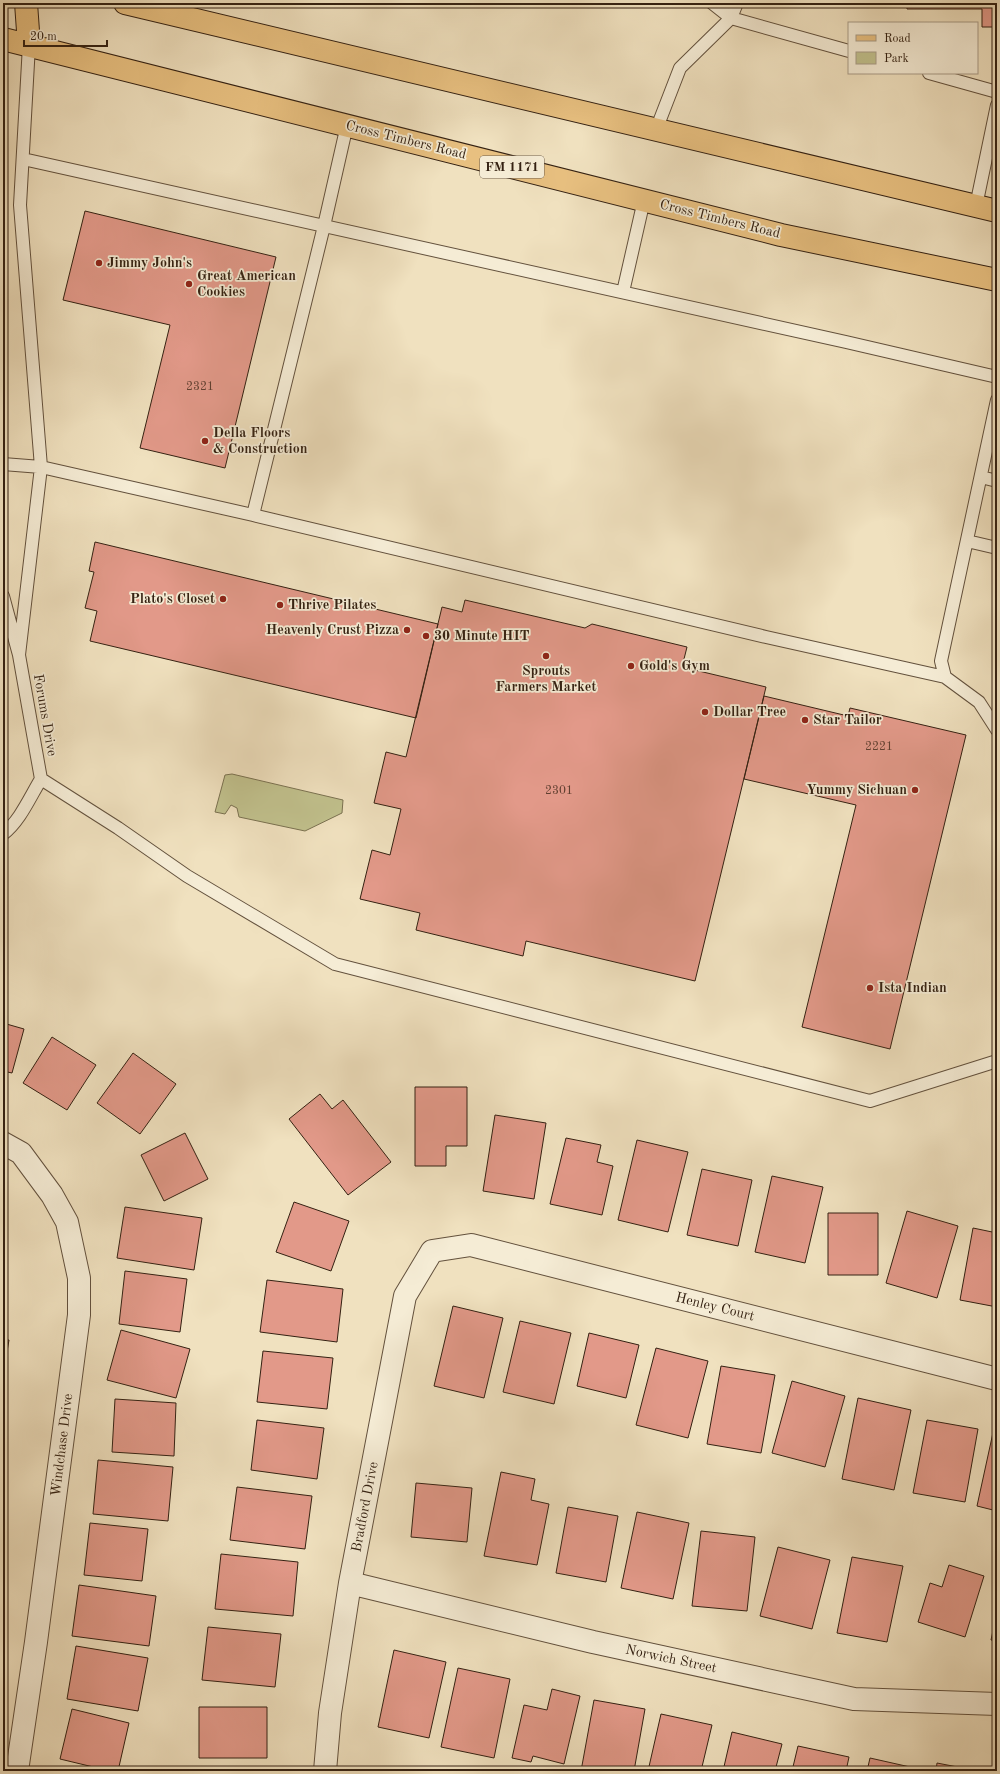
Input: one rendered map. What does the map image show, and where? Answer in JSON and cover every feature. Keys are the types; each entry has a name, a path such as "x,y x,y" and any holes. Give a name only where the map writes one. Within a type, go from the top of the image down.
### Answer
{"main road":[{"path":"26,3 29,45"},
{"path":"125,3 987,208"},
{"name":"Cross Timbers Road","path":"3,39 781,235 997,280"}],"street":[{"name":"Windchase Drive","path":"3,1143 21,1153 52,1195 67,1222 79,1278 79,1315 36,1642 17,1771"},
{"name":"Henley Court","path":"432,1250 471,1245 997,1379"},
{"name":"Bradford Drive","path":"325,1771 330,1713 350,1583 405,1296 432,1250"},
{"name":"Norwich Street","path":"350,1583 593,1642 854,1698 997,1704"}],"lane":[{"path":"712,3 730,18 848,51"},
{"path":"656,130 680,68 730,18 737,3"},
{"name":"Forums Drive","path":"19,656 41,467 20,205 29,45"},
{"path":"933,74 997,92"},
{"path":"987,208 997,105"},
{"path":"253,515 324,226 346,125"},
{"path":"23,159 851,343 997,377"},
{"path":"623,292 644,200"},
{"path":"945,677 941,662 997,400"},
{"path":"3,464 41,467 253,515 766,637 945,677 979,702 997,730"},
{"path":"980,477 997,481"},
{"path":"967,541 997,548"},
{"name":"Forums Drive","path":"3,596 19,656 41,779"},
{"path":"3,834 9,830 41,779 118,828 187,876 335,964 870,1101 997,1061"}],"green space":[{"path":"232,774 343,800 342,813 305,831 239,817 237,808 231,805 225,814 215,812 225,775"}],"building":[{"path":"907,3 997,3 997,27 982,27 982,9 907,9"},
{"path":"85,211 276,257 225,468 140,448 170,325 63,300"},
{"path":"95,542 438,624 416,718 90,641 97,611 85,608 94,572 89,571"},
{"path":"465,600 585,628 592,624 687,647 682,667 766,687 695,981 526,941 523,956 416,930 420,913 360,899 372,850 390,855 401,809 374,803 386,752 406,757 442,607 462,612"},
{"path":"764,696 848,716 850,708 966,735 890,1049 802,1027 856,805 744,779"},
{"path":"3,1023 24,1029 12,1073 3,1071"},
{"path":"52,1037 96,1065 67,1110 23,1083"},
{"path":"133,1053 176,1084 140,1134 97,1103"},
{"path":"415,1087 467,1087 467,1146 446,1146 446,1166 415,1166"},
{"path":"320,1094 332,1109 343,1100 391,1162 348,1195 289,1119"},
{"path":"495,1115 546,1123 534,1199 483,1191"},
{"path":"185,1133 208,1179 164,1201 141,1155"},
{"path":"566,1138 601,1145 597,1162 613,1166 602,1215 550,1204"},
{"path":"637,1140 688,1152 668,1232 618,1220"},
{"path":"702,1169 752,1180 738,1246 687,1235"},
{"path":"772,1176 823,1187 805,1263 755,1252"},
{"path":"294,1202 349,1221 331,1271 276,1252"},
{"path":"125,1207 202,1218 194,1270 117,1258"},
{"path":"907,1211 958,1226 937,1298 886,1283"},
{"path":"828,1213 878,1213 878,1275 828,1275"},
{"path":"973,1228 997,1233 997,1307 960,1300"},
{"path":"3,1258 6,1258 6,1311 3,1311"},
{"path":"125,1271 187,1279 180,1332 119,1324"},
{"path":"267,1280 343,1289 337,1342 260,1332"},
{"path":"453,1306 503,1318 484,1398 434,1386"},
{"path":"520,1321 571,1333 554,1404 503,1392"},
{"path":"121,1330 190,1349 176,1398 107,1380"},
{"path":"589,1333 639,1345 626,1398 577,1386"},
{"path":"3,1340 9,1340 3,1375"},
{"path":"656,1348 708,1361 688,1438 636,1425"},
{"path":"263,1351 333,1358 327,1409 257,1402"},
{"path":"721,1366 775,1375 761,1453 707,1444"},
{"path":"792,1381 845,1396 825,1467 772,1453"},
{"path":"858,1398 911,1410 894,1490 842,1479"},
{"path":"115,1399 176,1403 174,1456 112,1452"},
{"path":"257,1420 324,1428 317,1479 251,1470"},
{"path":"927,1420 978,1429 965,1502 913,1493"},
{"path":"994,1428 997,1429 997,1511 977,1506"},
{"path":"98,1460 173,1467 168,1521 93,1514"},
{"path":"501,1472 535,1479 531,1500 549,1504 537,1565 484,1556"},
{"path":"416,1483 472,1488 467,1542 411,1537"},
{"path":"237,1487 312,1496 305,1549 230,1540"},
{"path":"568,1507 618,1516 606,1582 556,1573"},
{"path":"637,1512 689,1523 673,1599 621,1588"},
{"path":"90,1523 148,1529 142,1581 84,1575"},
{"path":"701,1531 755,1537 747,1611 692,1606"},
{"path":"778,1547 830,1560 812,1629 760,1616"},
{"path":"221,1554 298,1562 293,1616 215,1609"},
{"path":"852,1557 903,1566 887,1642 837,1633"},
{"path":"949,1565 984,1576 965,1637 918,1622 930,1583 942,1587"},
{"path":"79,1585 156,1596 149,1646 72,1636"},
{"path":"997,1612 997,1641 991,1640"},
{"path":"208,1627 281,1634 275,1687 202,1680"},
{"path":"76,1646 148,1658 138,1711 67,1699"},
{"path":"394,1650 446,1662 429,1738 378,1727"},
{"path":"458,1668 510,1679 494,1758 441,1747"},
{"path":"552,1689 580,1696 564,1764 533,1756 531,1762 512,1758 524,1705 547,1710"},
{"path":"594,1700 645,1709 634,1771 581,1771"},
{"path":"199,1707 267,1707 267,1758 199,1758"},
{"path":"72,1709 129,1723 118,1771 110,1771 60,1759"},
{"path":"661,1714 712,1725 701,1771 648,1771"},
{"path":"732,1732 782,1744 775,1771 723,1771"},
{"path":"798,1746 849,1757 846,1771 792,1771"},
{"path":"870,1758 919,1769 919,1771 867,1771"},
{"path":"937,1763 978,1771 936,1771"}],"place":[{"name":"Jimmy John's","path":"99,263"},
{"name":"Great American Cookies","path":"189,284"},
{"name":"Della Floors & Construction","path":"205,441"},
{"name":"Plato's Closet","path":"223,599"},
{"name":"Thrive Pilates","path":"280,605"},
{"name":"Heavenly Crust Pizza","path":"407,630"},
{"name":"30 Minute HIT","path":"426,636"},
{"name":"Sprouts Farmers Market","path":"546,656"},
{"name":"Gold's Gym","path":"631,666"},
{"name":"Dollar Tree","path":"705,712"},
{"name":"Star Tailor","path":"805,720"},
{"name":"Yummy Sichuan","path":"915,790"},
{"name":"Ista Indian","path":"870,988"}]}
